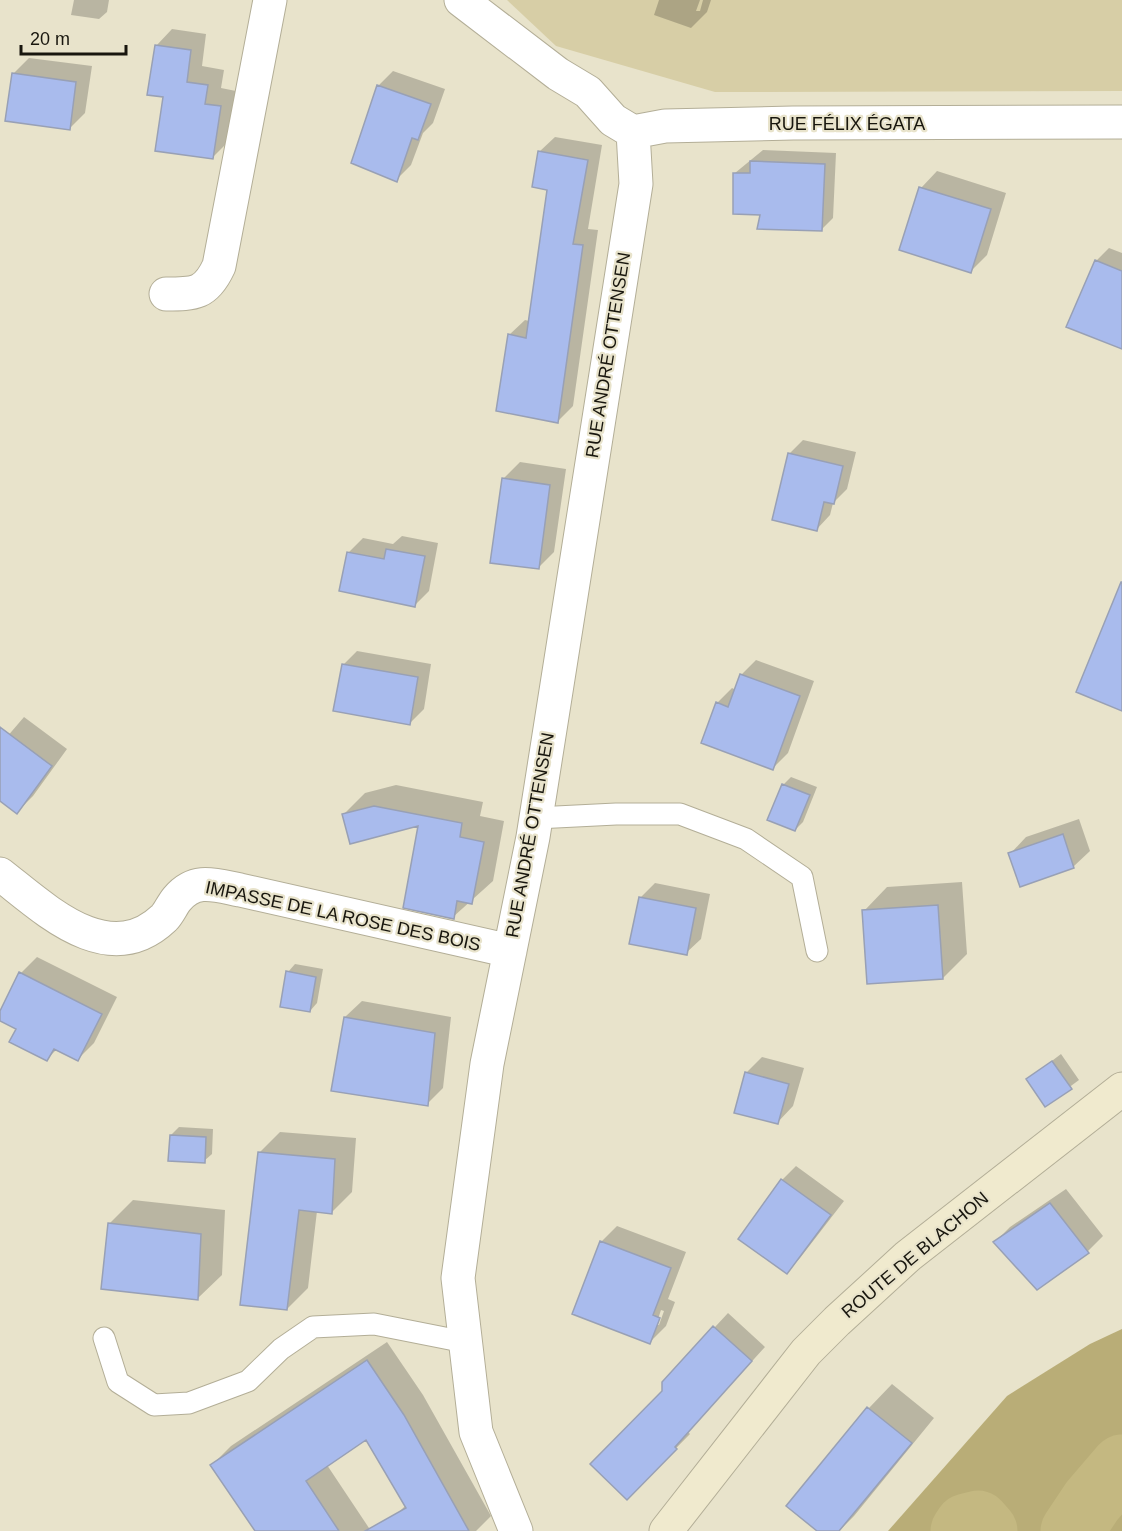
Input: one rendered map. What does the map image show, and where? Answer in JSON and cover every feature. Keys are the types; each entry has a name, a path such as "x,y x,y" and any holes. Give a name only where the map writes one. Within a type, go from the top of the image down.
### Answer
{"street":[{"path":"166,294 188,294 203,290 212,280 219,266 270,0"},
{"path":"461,0 558,74 588,92 613,120 633,132"},
{"name":"RUE FÉLIX ÉGATA","path":"633,132 665,126 793,123 1122,122"},
{"name":"RUE ANDRÉ OTTENSEN","path":"516,1531 476,1432 458,1278 487,1064 537,809 636,184 633,132"},
{"name":"IMPASSE DE LA ROSE DES BOIS","path":"0,874 52,914 77,929 112,939 137,936 165,917 185,889 198,884 240,890 510,951"},
{"name":"ROUTE DE BLACHON","path":"666,1531 806,1352 837,1321 908,1256 1122,1089"}],"lane":[{"path":"537,809 616,814 680,814 746,839 802,877 817,951"},
{"path":"104,1338 118,1382 154,1405 189,1403 248,1382 281,1349 313,1327 374,1324 465,1342"}],"shaded area":[{"path":"507,0 1122,0 1122,91 715,92 556,46"},
{"path":"1122,1329 1122,1531 888,1531 1007,1396 1090,1344"}],"building":[{"path":"155,45 191,50 187,82 208,85 205,104 221,106 213,159 155,151 163,97 147,95"},
{"path":"12,73 76,82 70,130 5,121"},
{"path":"377,85 431,104 418,140 412,138 397,182 351,163"},
{"path":"538,151 588,160 573,244 583,245 558,423 496,411 508,334 526,338 547,190 532,187"},
{"path":"750,161 825,164 822,231 757,229 760,215 733,214 733,173 750,173"},
{"path":"919,187 991,209 971,273 899,250"},
{"path":"1095,260 1122,271 1122,349 1066,327"},
{"path":"788,453 843,466 834,504 824,502 817,531 772,520"},
{"path":"502,478 550,485 539,569 490,563"},
{"path":"386,549 425,556 415,607 339,591 347,552 384,559"},
{"path":"1122,582 1122,711 1076,692"},
{"path":"342,664 418,677 410,725 333,711"},
{"path":"740,674 800,696 773,770 701,743 716,702 728,707"},
{"path":"0,727 52,766 17,814 0,801"},
{"path":"782,784 810,795 795,831 767,820"},
{"path":"374,806 462,823 460,837 484,842 472,904 457,901 454,919 403,908 418,826 350,844 342,814"},
{"path":"1063,834 1074,868 1020,887 1008,853"},
{"path":"639,897 696,908 687,955 629,944"},
{"path":"938,905 943,979 867,984 862,910"},
{"path":"286,971 316,977 310,1012 280,1007"},
{"path":"19,972 102,1014 78,1061 54,1049 47,1061 9,1042 16,1029 0,1021 0,1011"},
{"path":"344,1017 435,1033 428,1106 331,1091"},
{"path":"1052,1061 1072,1089 1045,1107 1026,1079"},
{"path":"745,1072 789,1084 778,1124 734,1113"},
{"path":"170,1135 206,1137 205,1163 168,1161"},
{"path":"258,1152 335,1159 332,1214 299,1210 287,1310 240,1305"},
{"path":"781,1179 831,1215 787,1274 738,1239"},
{"path":"1050,1203 1089,1253 1037,1290 993,1242"},
{"path":"108,1223 201,1234 198,1300 101,1289"},
{"path":"600,1241 671,1268 653,1315 660,1318 650,1344 572,1314"},
{"path":"713,1326 752,1361 675,1447 677,1449 627,1500 590,1464 662,1391 662,1382"},
{"path":"367,1360 404,1415 469,1531 365,1531 406,1508 366,1440 306,1481 339,1531 255,1531 210,1465"},
{"path":"867,1407 912,1443 839,1531 817,1531 786,1506"}],"waterway":[{"path":"1072,1531 1092,1501 1122,1466"},
{"path":"962,1531 966,1525 978,1522 986,1531"}]}
